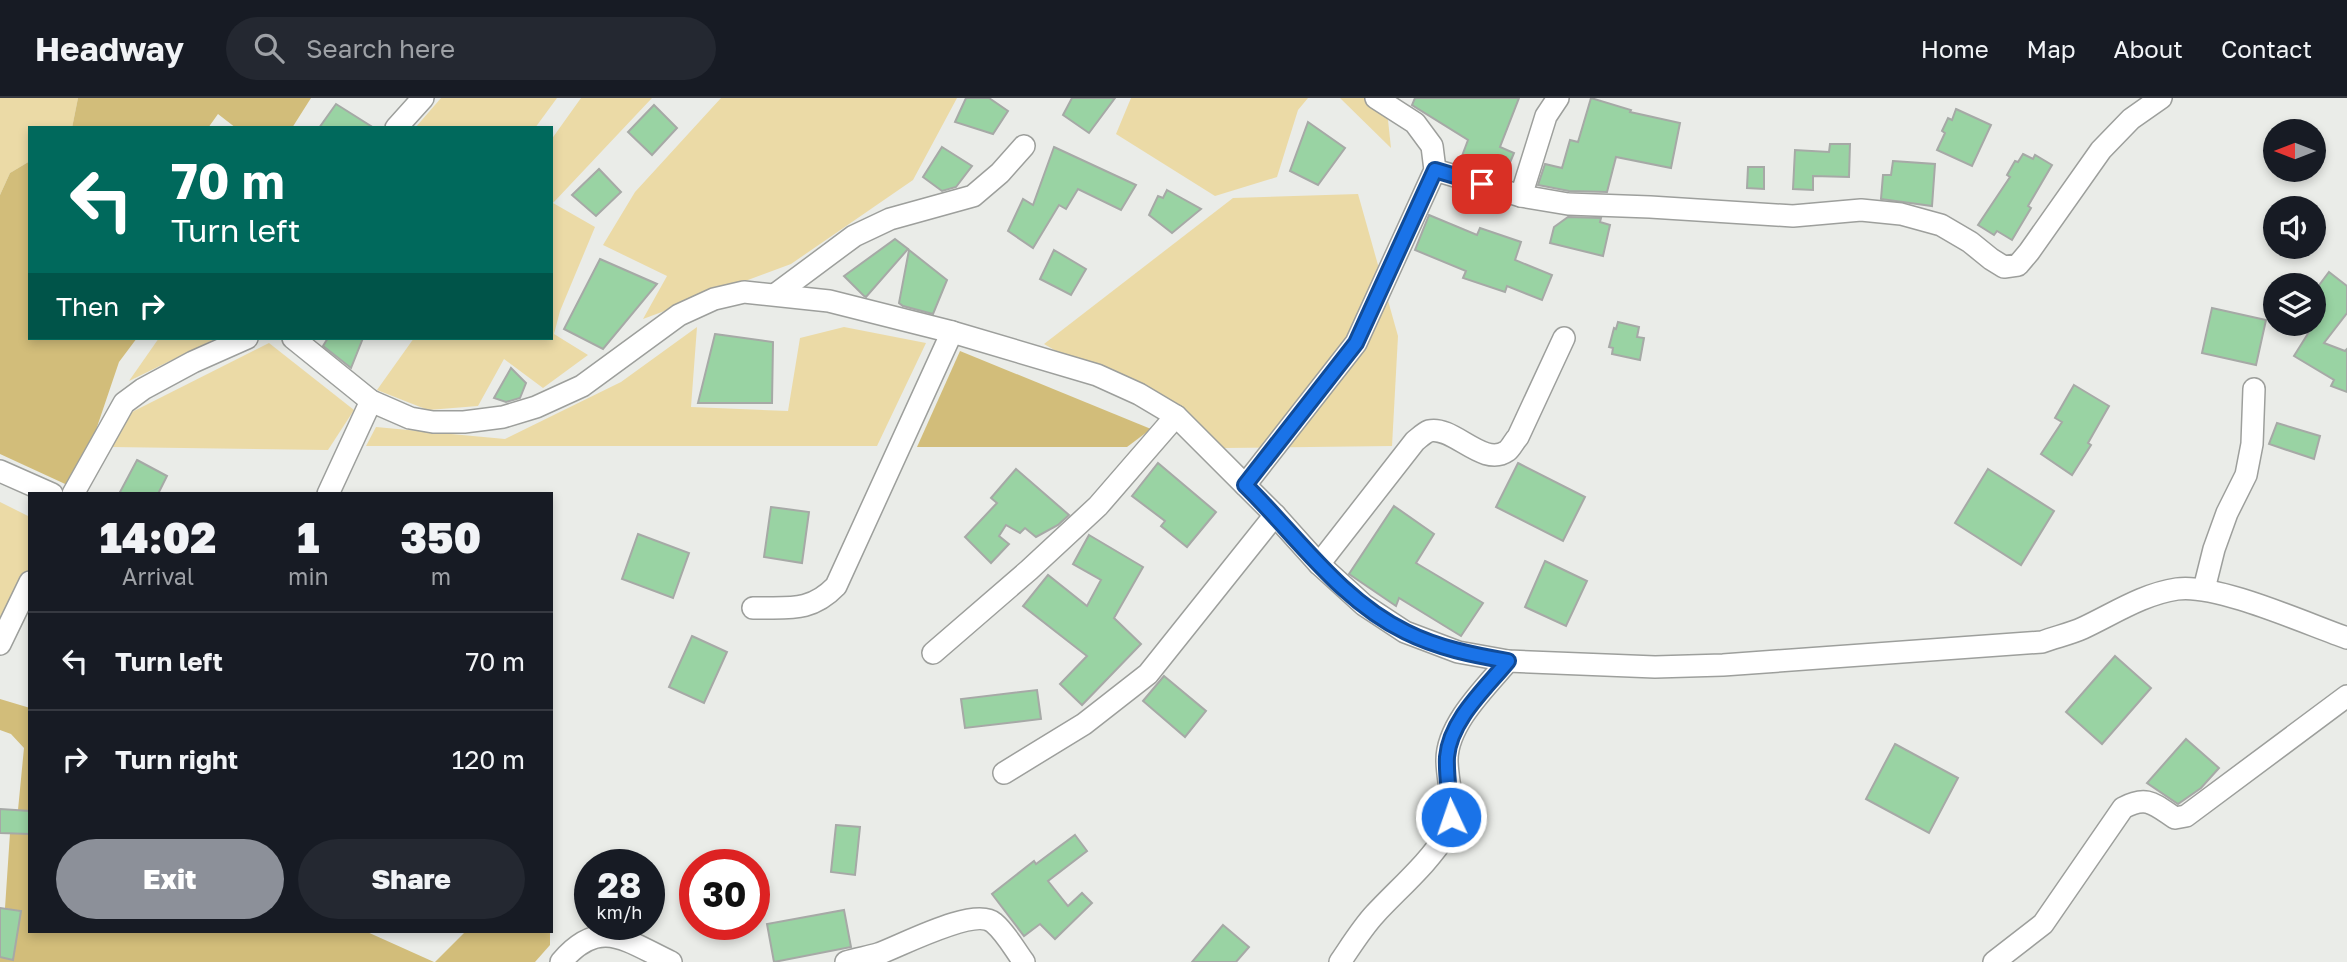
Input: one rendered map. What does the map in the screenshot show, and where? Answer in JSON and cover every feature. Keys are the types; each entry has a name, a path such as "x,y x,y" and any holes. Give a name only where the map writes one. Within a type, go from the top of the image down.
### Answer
{"street":[{"path":"398,126 423,98"},
{"path":"1245,485 1356,343 1435,170 1432,146 1415,123 1376,98"},
{"path":"1521,196 1546,116 1558,98"},
{"path":"1435,170 1521,196 1568,204 1793,216 1861,210 1901,214 1941,225 2004,267 2018,265 2101,150 2131,119 2161,98"},
{"path":"776,294 854,236 890,219 974,196 1000,173 1024,146"},
{"path":"295,340 371,401 410,418 433,422 464,422 503,417 536,407 582,386 680,315 713,299 744,292 841,303 951,332 1097,376 1139,394 1176,416 1275,515 1319,564 1364,605 1405,632 1458,652 1508,661 1656,667 1709,666 2042,642 2081,629 2117,609 2155,594 2179,589 2204,589 2347,638"},
{"path":"753,608 807,606 823,600 836,586 951,332"},
{"path":"1319,564 1415,441 1428,431 1444,432 1475,449 1494,455 1507,451 1518,438 1564,338"},
{"path":"74,492 124,403 143,389 193,362 242,340"},
{"path":"2204,589 2218,537 2246,475 2252,444 2254,389"},
{"path":"329,492 371,401"},
{"path":"933,653 1098,506 1176,416"},
{"path":"0,471 47,492"},
{"path":"1004,773 1084,724 1147,674 1275,515"},
{"path":"0,644 28,587"},
{"path":"1340,962 1372,917 1446,834 1451,817 1447,758 1451,738 1478,696 1508,661"},
{"path":"1994,962 2043,924 2123,808 2135,802 2149,801 2175,818 2186,816 2347,696"},
{"path":"846,962 877,954 961,921 986,918 995,923 1024,962"},
{"path":"561,962 569,952 589,939 606,934 621,938 671,962"}],"shaded area":[{"path":"0,98 78,98 72,126 28,126 28,162 10,173 0,195"},
{"path":"78,98 311,98 293,126 233,126 218,114 209,126 72,126"},
{"path":"441,98 557,98 536,126 417,126"},
{"path":"581,98 652,98 553,203 553,137"},
{"path":"721,98 957,98 913,180 791,264 643,319 667,276 603,245 635,192"},
{"path":"1131,98 1308,98 1298,110 1277,177 1215,196 1116,134"},
{"path":"1340,98 1373,98 1388,120 1391,148"},
{"path":"28,162 28,340 136,340 119,362 76,489 0,454 0,195 10,173"},
{"path":"1358,194 1398,336 1392,446 1224,448 1044,344 1233,198"},
{"path":"553,203 595,227 560,311 554,334 588,355 543,388 504,359 478,406 428,410 377,390 413,340 553,340"},
{"path":"697,327 691,407 788,411 800,338 844,327 926,343 877,446 366,446 376,427 505,439 621,382"},
{"path":"158,340 213,340 129,381"},
{"path":"269,343 354,410 328,450 111,447 128,414"},
{"path":"960,351 1151,429 1127,447 917,447"},
{"path":"0,502 28,516 28,571 0,634"},
{"path":"0,699 28,707 28,811 18,810 24,748 11,734 0,730"},
{"path":"10,833 28,834 28,933 369,933 434,962 0,962 0,957 13,959 21,912 5,908"},
{"path":"464,933 550,933 550,945 535,962 435,962"}],"building":[{"path":"966,98 989,98 1008,111 993,134 955,122"},
{"path":"1072,98 1115,98 1089,133 1063,115"},
{"path":"1415,98 1519,98 1500,147 1514,153 1504,177 1459,164 1468,140 1412,105"},
{"path":"1591,98 1631,110 1630,112 1680,123 1671,168 1616,157 1607,192 1569,191 1538,185 1545,164 1562,168 1570,140 1578,142"},
{"path":"336,104 371,126 320,126"},
{"path":"654,105 677,128 652,155 628,132"},
{"path":"1956,109 1991,125 1972,166 1937,150 1948,118 1952,120"},
{"path":"1308,122 1345,148 1318,185 1290,171"},
{"path":"1830,144 1850,144 1849,177 1813,176 1813,190 1793,189 1795,150 1829,152"},
{"path":"942,147 972,166 956,187 942,191 923,177"},
{"path":"1054,147 1136,185 1121,210 1078,189 1066,209 1059,205 1033,248 1008,231 1023,199 1033,205"},
{"path":"2023,154 2033,159 2035,155 2052,165 2012,240 1997,231 1994,235 1978,225 2010,177 2007,175 2015,161 2018,162"},
{"path":"1893,161 1935,164 1932,206 1881,199 1883,175 1891,175"},
{"path":"1748,167 1764,167 1764,189 1747,188"},
{"path":"599,169 621,192 596,216 572,195"},
{"path":"1167,190 1201,209 1172,233 1149,215 1158,196 1163,198"},
{"path":"1429,215 1477,235 1480,228 1521,242 1515,260 1552,275 1542,300 1507,286 1505,292 1463,278 1466,271 1415,250"},
{"path":"1568,217 1601,218 1600,222 1610,225 1603,256 1550,243 1554,227"},
{"path":"895,239 908,249 866,297 864,296 844,276"},
{"path":"909,250 947,280 933,314 899,303"},
{"path":"1054,250 1086,269 1071,295 1040,279"},
{"path":"600,259 657,284 603,349 564,329"},
{"path":"2329,272 2347,286 2347,313 2324,343 2345,351 2347,349 2347,392 2331,386 2334,380 2294,356 2306,336 2326,336 2326,276"},
{"path":"2212,308 2263,319 2263,334 2256,365 2202,353"},
{"path":"1618,322 1639,327 1637,337 1644,338 1640,360 1612,354 1613,348 1609,347"},
{"path":"715,334 773,342 772,403 698,403"},
{"path":"327,340 362,340 351,368 323,346"},
{"path":"511,368 526,383 520,398 506,402 494,398"},
{"path":"2074,385 2109,406 2088,443 2091,445 2072,475 2041,454 2062,422 2055,418"},
{"path":"2277,423 2320,436 2314,459 2269,444"},
{"path":"137,460 167,476 159,492 120,492"},
{"path":"1158,463 1216,512 1187,547 1161,526 1165,521 1132,496"},
{"path":"1518,463 1585,497 1563,541 1496,507"},
{"path":"1016,469 1069,515 1058,525 1036,537 1025,528 1020,533 1006,525 999,536 1009,544 991,563 965,537 997,503 991,498"},
{"path":"1988,469 2054,511 2021,565 1955,523"},
{"path":"1394,506 1434,534 1416,563 1483,603 1461,636 1399,598 1396,606 1349,574"},
{"path":"771,507 809,512 802,563 764,557"},
{"path":"638,534 689,553 673,598 622,579"},
{"path":"1089,535 1143,567 1114,618 1141,644 1082,705 1060,684 1087,656 1023,606 1048,575 1087,606 1101,580 1073,564"},
{"path":"1545,561 1587,581 1566,626 1525,607"},
{"path":"692,636 727,652 704,703 669,687"},
{"path":"2115,656 2151,688 2102,744 2066,712"},
{"path":"1164,676 1206,711 1185,737 1143,701"},
{"path":"1037,690 1041,719 965,728 961,699"},
{"path":"2186,739 2219,768 2201,788 2178,804 2147,783"},
{"path":"1895,744 1958,778 1929,833 1866,799"},
{"path":"0,809 28,811 28,834 0,833"},
{"path":"836,825 860,827 855,875 831,872"},
{"path":"1075,835 1087,851 1048,881 1068,906 1082,893 1092,903 1055,939 1040,924 1024,936 992,894 1034,861 1036,864"},
{"path":"0,908 21,911 13,960 0,957"},
{"path":"844,910 851,947 774,962 770,923"},
{"path":"1223,925 1249,947 1236,962 1192,962"}],"route":[{"path":"1451,817 1447,758 1451,738 1478,696 1508,661 1458,652 1405,632 1364,605 1319,564 1245,485 1356,343 1435,170 1482,184"}]}
